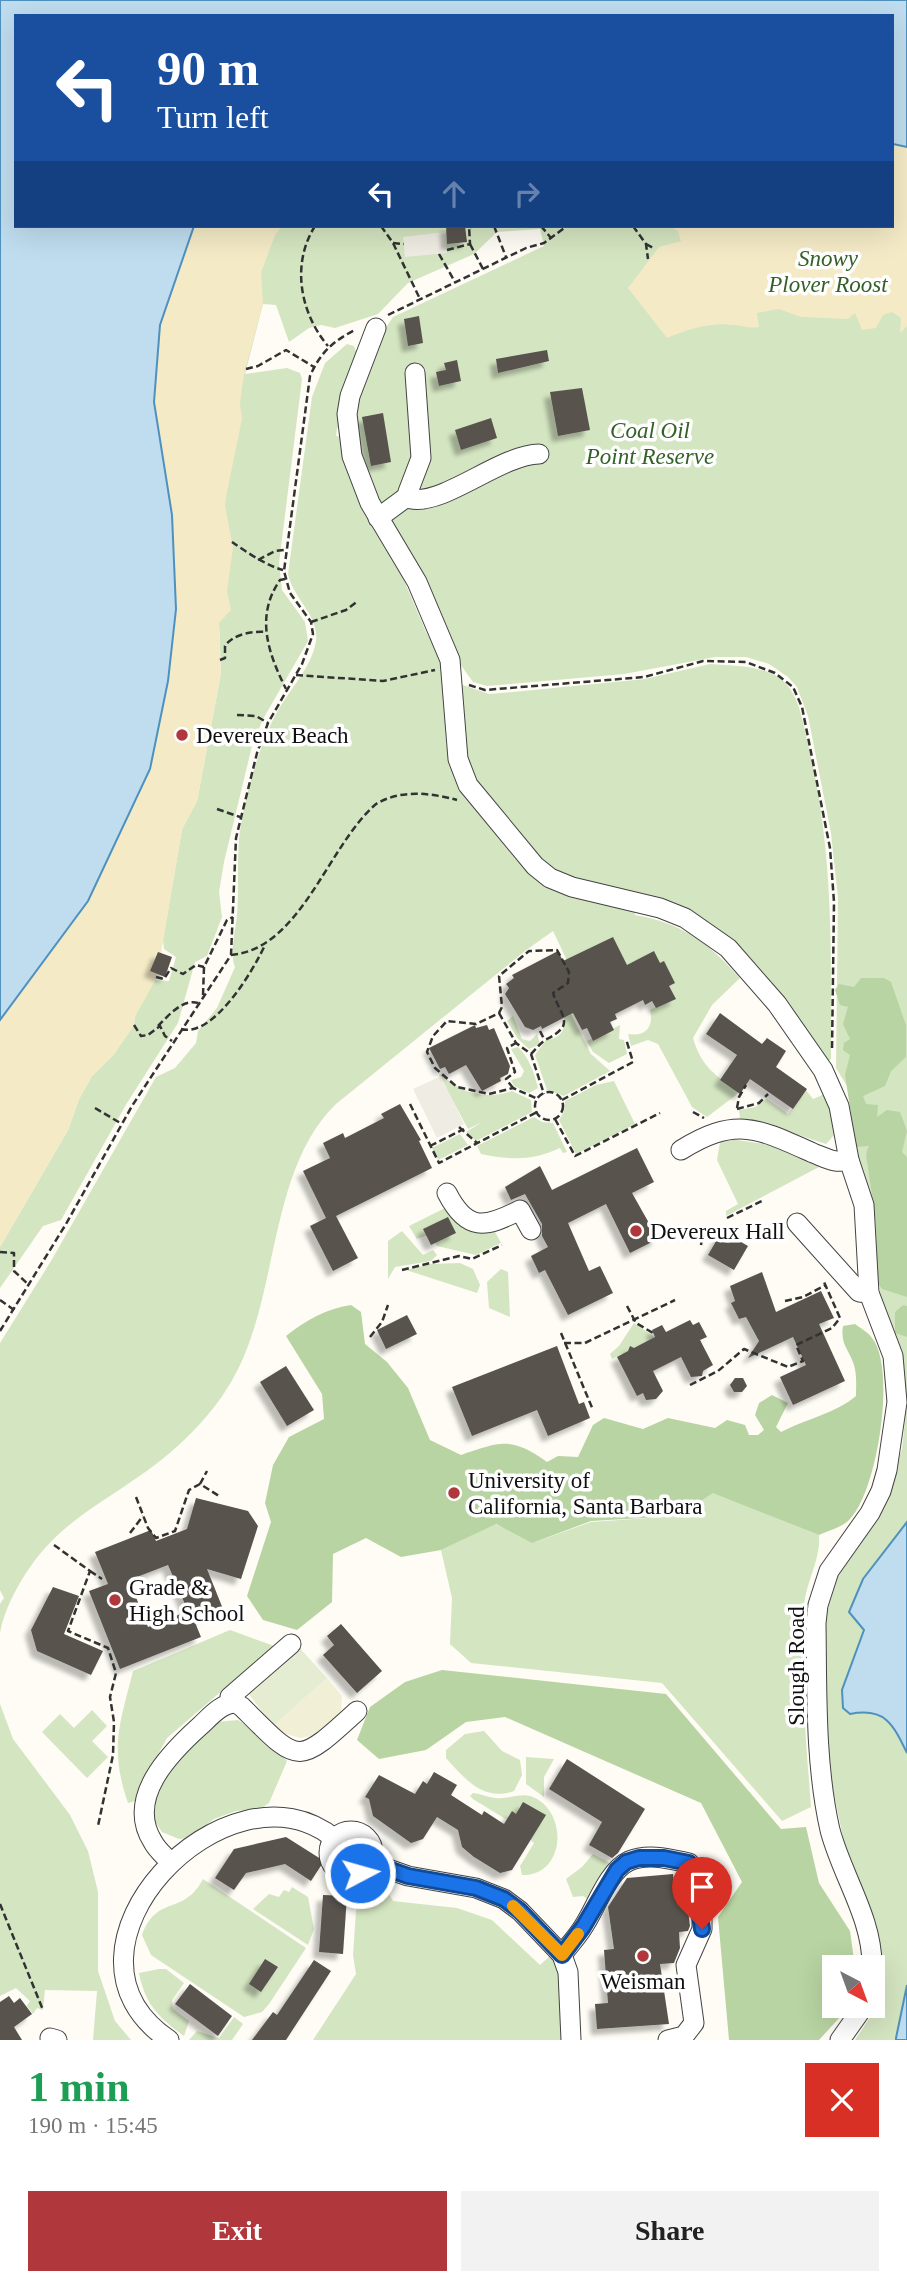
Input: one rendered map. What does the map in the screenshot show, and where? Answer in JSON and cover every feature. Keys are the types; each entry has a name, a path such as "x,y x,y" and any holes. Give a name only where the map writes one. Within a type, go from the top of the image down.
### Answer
{"street":[{"path":"376,328 355,380 347,414 352,456 378,518 416,582 453,675"},
{"path":"378,518 408,496 421,458 415,373"},
{"path":"408,496 417,500 429,497 520,456 539,454"},
{"name":"Slough Road","path":"453,675 455,739 462,773 476,798 535,866 550,878 572,887 673,913 707,931 727,948 777,1004 823,1070 836,1098 849,1160 864,1205 869,1293 893,1356 897,1402 881,1491 870,1513 829,1572 820,1595 816,1623 825,1806 842,1867 865,1922 870,1955"},
{"path":"681,1150 714,1131 737,1128 774,1136 834,1161 849,1160"},
{"path":"447,1193 462,1215 472,1222 498,1221 520,1210 531,1230"},
{"path":"797,1223 859,1292 869,1293"},
{"path":"230,1703 230,1697 291,1644"},
{"path":"230,1703 242,1707 284,1749 296,1752 320,1745 357,1711"},
{"path":"171,1863 152,1842 146,1823 144,1807 150,1786 175,1749 230,1703"},
{"path":"169,2040 152,2029 133,2005 126,1979 124,1943 140,1900 171,1863 218,1831 261,1818 289,1819 318,1829 335,1839"},
{"path":"346,1832 360,1833 371,1842 371,1863 360,1873 339,1872 329,1853 335,1839 346,1832"},
{"path":"562,1955 583,1927 617,1870 626,1862 639,1858 664,1858 689,1863 694,1872 702,1919 702,1929 686,1965 694,2023 684,2036 668,2040"},
{"path":"371,1863 408,1876 476,1888 504,1899 520,1911 562,1955 572,1992 571,2040"},
{"path":"841,2040 856,2018"}],"path":[{"path":"314,228 304,253 301,296 328,347"},
{"path":"382,228 393,243 419,299"},
{"path":"469,228 470,244 483,269"},
{"path":"495,228 506,257"},
{"path":"543,228 551,238"},
{"path":"0,1331 172,1041 230,955 234,854 240,817 268,723 296,675 313,634 311,622 290,593 284,570 306,400 314,367 328,347 356,330 376,328 390,313 551,238 564,228"},
{"path":"635,228 646,244 655,250"},
{"path":"393,243 404,244"},
{"path":"447,250 470,244"},
{"path":"646,244 648,259"},
{"path":"439,254 455,282"},
{"path":"246,369 258,366 286,350 314,367"},
{"path":"232,542 246,548 258,560 284,570"},
{"path":"258,560 275,551 285,550"},
{"path":"285,579 280,580 270,594 266,632 267,649 287,690"},
{"path":"311,622 346,610 358,601"},
{"path":"220,660 225,658 225,646 230,640 257,631 266,632"},
{"path":"296,675 383,681 453,675 485,690 644,677 703,661 746,663 775,673 793,687 802,707 830,848 834,902 832,1059"},
{"path":"237,715 256,716 268,723"},
{"path":"181,1029 191,1030 218,1013 243,987 265,945 302,905 376,804 390,797 425,792 463,802"},
{"path":"217,809 240,817"},
{"path":"204,996 201,985 204,967 227,920 233,917"},
{"path":"230,955 252,951 265,945"},
{"path":"513,1088 489,1094 457,1087 435,1068 427,1052 433,1036 447,1021 476,1024 499,1013 502,1007 499,976 529,951 557,950 569,974 568,983 553,993 564,1025 558,1035 544,1039 530,1055"},
{"path":"156,977 164,979 171,968 183,974 196,965 204,967"},
{"path":"134,1025 141,1036 145,1036 177,1008 189,1002 198,1003"},
{"path":"499,1013 516,1043 530,1055 544,1094"},
{"path":"158,1026 172,1041"},
{"path":"540,1031 544,1039"},
{"path":"562,1100 633,1062 626,1039"},
{"path":"516,1043 507,1048 516,1067 515,1072 506,1079 513,1088 538,1099"},
{"path":"746,1085 738,1097 736,1111 759,1103 768,1094"},
{"path":"544,1094 556,1094 562,1100 562,1113 555,1119 543,1118 537,1112 538,1099 544,1094"},
{"path":"410,1104 439,1163 537,1112"},
{"path":"95,1108 122,1124"},
{"path":"693,1112 710,1122"},
{"path":"555,1119 575,1156 660,1113"},
{"path":"430,1146 461,1129 477,1143"},
{"path":"727,1218 765,1200"},
{"path":"701,1245 703,1230"},
{"path":"402,1270 459,1256 472,1259 502,1245"},
{"path":"0,1252 14,1253 14,1271 29,1285"},
{"path":"690,1385 718,1371 744,1349 788,1367 803,1361 796,1345 832,1328 840,1318 822,1279"},
{"path":"785,1301 803,1297 826,1285"},
{"path":"0,1300 14,1310"},
{"path":"564,1343 585,1343 675,1300"},
{"path":"370,1337 382,1322 388,1305"},
{"path":"627,1306 634,1320 653,1334"},
{"path":"561,1333 593,1410"},
{"path":"136,1497 156,1538 175,1531 189,1490 200,1484 207,1472"},
{"path":"200,1484 219,1496"},
{"path":"130,1533 143,1516"},
{"path":"54,1545 102,1578"},
{"path":"90,1571 68,1630 108,1648 115,1665 110,1697 114,1723 113,1755 98,1826"},
{"path":"0,1904 24,1956 43,2010"}],"shaded area":[{"path":"445,232 447,253 405,257 403,237"},
{"path":"441,1076 464,1124 437,1138 413,1089"},
{"path":"327,1678 342,1696 341,1716 312,1736 300,1738 279,1732 273,1726"}],"green space":[{"path":"0,0 907,0 907,1402 892,1329 880,1295 873,1201 853,1145 857,1125 847,1086 836,1068 838,898 831,833 808,716 797,687 769,664 746,657 715,657 624,674 487,686 473,682 460,664 360,469 354,412 381,335 393,317 544,246 540,229 497,232 474,254 408,283 378,314 335,328 321,325 309,328 289,342 276,305 263,304 245,374 287,368 300,373 302,379 279,563 282,590 305,622 308,641 263,719 252,746 224,862 219,892 222,917 207,956 195,962 178,1023 127,1103 61,1220 43,1226 0,1288 0,1247 68,1130 79,1099 92,1076 114,1054 134,1025 135,1016 155,980 169,981 176,957 164,949 163,940 182,829 197,801 221,673 219,623 176,609 0,1020"},
{"path":"347,344 354,346 357,354 343,428 337,428 336,436 343,437 426,632 444,663 446,743 450,765 471,804 531,874 634,910 635,915 681,929 717,954 740,978 712,1005 693,1038 700,1056 710,1070 740,1092 707,1117 692,1107 658,1044 648,1040 631,1046 628,1034 644,1032 650,1025 650,1010 673,998 666,985 569,1010 591,1054 610,1071 564,1096 547,1090 535,1055 546,1040 561,1034 563,1015 555,993 572,971 553,931 525,951 336,1104 313,1133 297,1166 285,1202 257,1317 245,1354 228,1387 206,1417 169,1453 139,1477 80,1516 46,1547 30,1566 16,1590 6,1611 0,1634 0,1604 4,1598 0,1590 0,1343 51,1261 156,1077 175,1068 196,1043 198,1031 217,1008 235,967 233,948 238,905 239,839 248,793 269,729 310,661 316,641 314,623 295,592 288,574 312,397 325,363"},
{"path":"710,664 754,668 778,677 791,690 802,717 823,823 827,862 831,1059 827,1062 734,944 549,870 484,796 467,765 460,692 463,685 489,694 513,692 645,679"},
{"path":"861,978 884,978 891,982 906,1025 906,1057 891,1071 885,1086 863,1096 866,1104 878,1105 877,1117 887,1110 900,1112 907,1131 902,1152 907,1157 907,1297 882,1289 871,1272 876,1234 866,1157 869,1146 855,1147 845,1128 851,1114 845,1075 850,1055 843,1050 844,1043 850,1039 843,1024 848,1007 840,1005 835,990 839,984 854,987"},
{"path":"513,1016 522,1039 530,1041 537,1034 540,1044 529,1049 518,1039 507,1021"},
{"path":"620,1025 619,1039 624,1040 627,1054 609,1063 593,1052 587,1041"},
{"path":"518,1047 529,1061 538,1088 529,1093 514,1086 511,1080 521,1077 524,1071 511,1049"},
{"path":"442,1074 465,1091 493,1095 512,1091 531,1100 532,1112 476,1141 466,1132 482,1122 468,1129 439,1075"},
{"path":"614,1081 635,1124 576,1154 559,1120 564,1112 565,1101 596,1085"},
{"path":"805,1089 813,1099 827,1093 835,1134 826,1144 757,1121 740,1119 739,1110 755,1107 767,1099 788,1114"},
{"path":"534,1117 542,1122 553,1123 567,1152 563,1153 560,1148 521,1158 481,1154 477,1146"},
{"path":"460,1134 468,1145 438,1160 432,1148"},
{"path":"730,1139 770,1145 819,1167 726,1216 726,1211 738,1204 717,1160 720,1142"},
{"path":"447,1207 494,1230 501,1243 476,1255 437,1246 430,1234 417,1239 409,1226"},
{"path":"402,1231 423,1255 433,1250 437,1255 431,1261 395,1267 388,1279 388,1241"},
{"path":"460,1263 473,1269 480,1285 477,1293 406,1270 432,1264"},
{"path":"501,1269 508,1272 510,1317 489,1308 487,1282"},
{"path":"351,1305 361,1312 365,1344 387,1362 408,1388 430,1440 461,1455 496,1445 514,1445 547,1462 558,1456 578,1457 593,1425 604,1418 643,1429 668,1418 715,1428 727,1420 745,1425 749,1435 758,1435 764,1430 755,1415 759,1403 772,1395 788,1403 776,1427 781,1432 830,1411 856,1396 855,1369 842,1332 843,1326 855,1324 872,1338 879,1353 883,1375 880,1430 868,1485 859,1506 849,1520 819,1535 713,1493 677,1516 591,1521 532,1543 496,1524 441,1550 401,1557 366,1538 333,1554 332,1602 297,1630 263,1620 247,1596 271,1522 265,1503 273,1465 289,1437 324,1419 322,1394 286,1336 317,1316"},
{"path":"903,1305 907,1306 907,1337 895,1333 895,1312"},
{"path":"634,1323 656,1338 612,1359 610,1354 619,1346"},
{"path":"907,1402 907,2040 855,2040 870,2018 886,2018 886,1955 882,1955 873,1916 844,1842 831,1780 823,1682 824,1622 838,1576 877,1521 902,1449"},
{"path":"713,1492 819,1535 818,1553 805,1599 803,1633 804,1708 811,1807 782,1821 662,1683 471,1663 450,1644 452,1598 441,1550 495,1524 535,1542 591,1522 677,1516"},
{"path":"230,1630 274,1646 167,1738 145,1778 139,1800 128,1803 122,1784 118,1751 121,1722 133,1671"},
{"path":"297,1645 327,1678 273,1726 245,1689"},
{"path":"442,1670 666,1694 781,1829 806,1827 819,1883 850,1931 853,1955 822,1955 822,2018 839,2018 819,2040 729,2040 718,1917 742,1882 701,1803 505,1717 466,1722 426,1750 379,1759 357,1740 370,1707 405,1682"},
{"path":"0,1704 13,1739 70,1815 88,1851 98,1892 98,1971 115,2021 131,2040 93,2040 97,1991 45,1990 43,2010 37,2008 33,2014 27,2006 30,2001 16,1988 0,1996"},
{"path":"92,1710 107,1726 92,1741 108,1757 87,1778 42,1732 60,1714 74,1728"},
{"path":"238,1720 259,1733 287,1761 269,1803 260,1809 236,1811 214,1819 189,1838 179,1839 162,1832 154,1820 151,1801 156,1783 216,1722"},
{"path":"484,1731 502,1751 520,1760 522,1775 514,1791 503,1794 484,1791 467,1780 446,1758 446,1750 465,1734"},
{"path":"526,1757 554,1759 544,1777 544,1797 526,1784"},
{"path":"473,1793 495,1798 532,1796 547,1808 554,1819 557,1844 546,1866 536,1873 522,1875 520,1866 534,1843 512,1823 473,1799 470,1796"},
{"path":"593,1854 613,1865 589,1900 583,1896 573,1897 566,1879"},
{"path":"203,1879 306,1948 262,2012 244,2017 151,1955 142,1935 155,1914 188,1898"},
{"path":"383,1883 393,1901 457,1908 492,1920 540,1965 550,1956 559,1966 562,2040 313,2040 356,1974 353,1955 357,1897"},
{"path":"292,1887 308,1897 314,1929 308,1945 253,1909 269,1894 279,1897 284,1890 289,1892"},
{"path":"166,1969 184,1983 172,2000 173,2009 189,2021 184,2036 160,2016 145,1993 139,1973"},
{"path":"234,2017 243,2024 232,2040 189,2040 197,2031 219,2038"}],"sand":[{"path":"894,144 907,147 907,326 900,333 901,318 892,312 883,315 876,328 862,330 855,313 848,319 801,317 779,309 757,313 759,327 715,325 667,338 628,288 659,247 681,241 678,231 673,228 894,228"},
{"name":"Devereux Beach","path":"193,228 280,228 275,235 261,273 263,303 244,374 240,403 242,419 225,505 233,548 227,591 231,610 219,623 221,673 197,801 182,829 157,977 135,1016 134,1025 114,1054 92,1076 79,1099 68,1130 0,1247 0,1020 88,901 176,609 172,515 154,402 160,325"}],"water":[{"path":"0,0 907,0 907,147 894,144 894,14 14,14 14,228 193,228 160,325 154,402 172,515 176,609 168,681 150,769 88,901 0,1020"},
{"path":"907,1522 907,1753 886,1720 872,1713 850,1714 843,1708 842,1690 864,1630 849,1612 863,1579"},
{"path":"907,1985 907,2040 896,2040 896,2038"}],"building":[{"path":"446,228 465,228 467,242 447,244"},
{"path":"419,316 423,343 408,346 404,319"},
{"path":"547,350 549,361 498,373 496,359"},
{"path":"457,360 461,381 439,386 436,372 446,370 444,363"},
{"path":"582,388 590,430 558,436 550,392"},
{"path":"383,413 391,462 371,466 362,417"},
{"path":"491,418 497,438 461,450 455,430"},
{"path":"613,937 627,965 654,951 660,963 664,961 675,983 669,986 676,999 656,1008 652,1001 645,1005 643,1000 615,1014 617,1019 610,1022 614,1030 593,1041 587,1028 582,1030 573,1013 542,1029 541,1026 533,1030 525,1027 505,994 509,988 506,984 514,978 512,975 558,951 563,961"},
{"path":"158,952 172,957 165,977 150,971"},
{"path":"720,1013 762,1044 767,1038 786,1051 776,1067 807,1089 793,1109 750,1079 740,1094 720,1080 737,1055 706,1034"},
{"path":"475,1025 476,1028 487,1025 489,1030 494,1028 510,1066 508,1074 500,1078 501,1081 482,1091 466,1065 449,1074 445,1067 440,1069 429,1048"},
{"path":"400,1104 421,1140 419,1141 432,1168 336,1216 358,1258 333,1271 310,1226 326,1218 303,1171 330,1158 323,1143 343,1133 345,1138 384,1118 381,1114"},
{"name":"Devereux Hall","path":"637,1148 654,1182 632,1193 658,1239 630,1253 606,1204 568,1223 589,1271 600,1266 613,1293 568,1315 545,1270 539,1273 531,1256 548,1247 542,1236 542,1224 525,1194 511,1200 505,1187 540,1166 552,1190"},
{"path":"448,1217 456,1233 431,1245 423,1229"},
{"path":"722,1231 748,1246 734,1270 708,1255"},
{"path":"762,1272 776,1312 821,1291 834,1318 819,1324 845,1381 793,1405 780,1377 806,1365 793,1337 748,1358 759,1341 746,1317 739,1319 731,1303 735,1301 730,1286"},
{"path":"407,1315 417,1334 386,1349 377,1330"},
{"path":"690,1320 693,1325 699,1322 707,1337 700,1340 713,1365 703,1371 702,1376 691,1377 681,1357 653,1371 663,1391 656,1399 646,1400 643,1393 637,1396 617,1357 628,1351 630,1346 634,1348 655,1337 652,1330 662,1325 666,1332"},
{"path":"557,1346 579,1404 584,1402 590,1418 548,1436 537,1410 472,1436 452,1387"},
{"path":"286,1366 314,1410 287,1426 260,1382"},
{"path":"735,1378 743,1378 747,1386 742,1392 734,1392 730,1385"},
{"name":"Grade & High School","path":"196,1498 248,1511 258,1526 241,1579 207,1569 223,1609 194,1620 201,1637 120,1669 89,1591 108,1584 95,1552 151,1530 156,1541 187,1529","holes":["168,1565 188,1611 148,1627 129,1580"]},
{"path":"53,1587 79,1596 64,1634 103,1651 91,1675 37,1651 31,1630"},
{"path":"341,1624 382,1671 357,1693 323,1655 334,1645 327,1636"},
{"path":"567,1759 645,1809 618,1853 612,1858 589,1845 602,1822 549,1789"},
{"path":"434,1772 457,1785 451,1795 482,1815 484,1811 504,1824 512,1811 516,1814 523,1802 546,1815 512,1870 500,1873 474,1857 462,1847 458,1830 437,1817 423,1839 411,1843 373,1816 369,1799 365,1797 379,1775 415,1794 423,1781 427,1784"},
{"path":"286,1837 324,1861 311,1881 285,1864 246,1873 234,1890 215,1878 234,1849"},
{"name":"Weisman","path":"673,1874 676,1896 686,1895 690,1926 688,1931 679,1932 680,1948 674,1963 660,1964 669,2024 597,2029 595,2004 608,2003 604,1950 614,1949 608,1907 627,1878"},
{"path":"323,1895 347,1896 343,1954 319,1952"},
{"path":"265,1959 278,1967 261,1992 249,1984"},
{"path":"314,1960 331,1971 286,2040 252,2040 273,2012 277,2015"},
{"path":"190,1984 232,2016 218,2036 175,2004"},
{"path":"9,1996 14,2003 20,1998 32,2014 14,2027 22,2040 0,2040 0,2002"}],"slow traffic":[{"path":"513,1906 562,1955 578,1934"}],"place":[{"name":"Devereux Beach","path":"182,735"},
{"name":"Devereux Hall","path":"636,1231"},
{"name":"University of California, Santa Barbara","path":"454,1493"},
{"name":"Grade & High School","path":"115,1600"},
{"name":"Weisman","path":"643,1956"}],"route":[{"path":"360,1873 371,1863 408,1876 476,1888 504,1899 520,1911 562,1955 583,1927 617,1870 626,1862 639,1858 664,1858 689,1863 694,1872 702,1929"}],"park label":[{"name":"Snowy Plover Roost","path":"828,271"},
{"name":"Coal Oil Point Reserve","path":"650,443"}]}
